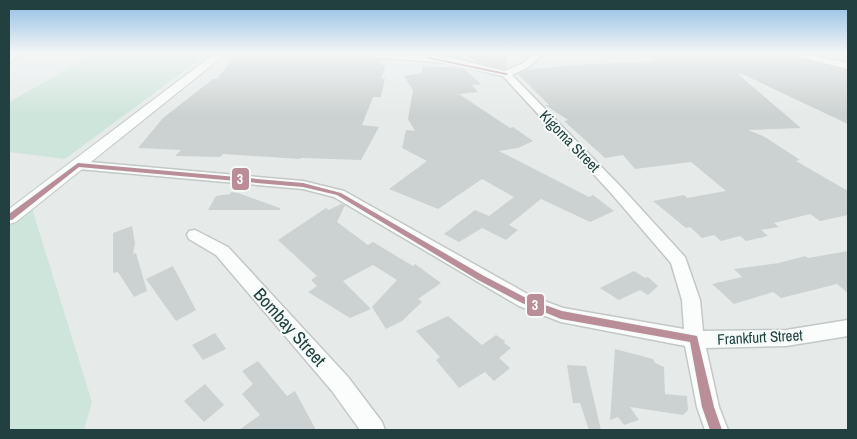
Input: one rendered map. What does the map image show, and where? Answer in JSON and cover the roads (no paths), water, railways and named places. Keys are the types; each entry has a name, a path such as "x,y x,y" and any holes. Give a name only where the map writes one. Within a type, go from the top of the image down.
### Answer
{"street":[{"path":"9,218 196,73"},
{"name":"Kigoma Street","path":"506,74 616,190 679,261 691,300 694,339 708,407 716,430"},
{"name":"Frankfurt Street","path":"78,165 325,188 339,194 482,278 525,301 562,315 694,339 786,338 848,328"},
{"name":"Bombay Street","path":"195,235 222,251 340,384 374,430"}]}
